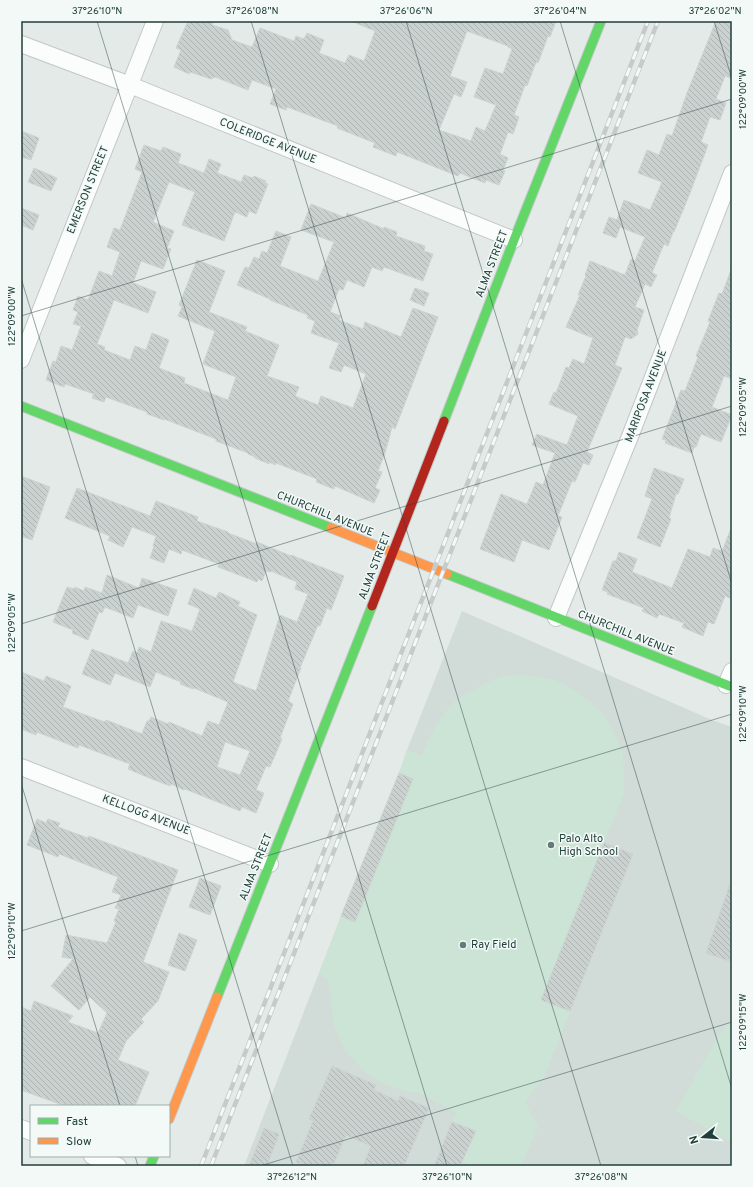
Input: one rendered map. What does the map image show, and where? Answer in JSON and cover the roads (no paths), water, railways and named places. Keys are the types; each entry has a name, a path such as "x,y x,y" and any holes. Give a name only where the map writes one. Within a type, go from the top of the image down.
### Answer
{"main road":[{"name":"ALMA STREET","path":"170,1116 393,553 514,240 601,21"},
{"name":"CHURCHILL AVENUE","path":"21,406 556,618 730,681"}],"street":[{"name":"EMERSON STREET","path":"21,360 155,21"},
{"name":"COLERIDGE AVENUE","path":"21,44 130,85 514,240"},
{"name":"MARIPOSA AVENUE","path":"556,618 629,439 732,172"},
{"name":"KELLOGG AVENUE","path":"21,767 270,864"},
{"path":"95,1157 118,1166"}],"railway":[{"path":"201,1166 648,21"},
{"path":"211,1166 658,21"}],"place":[{"name":"Palo Alto High School","path":"551,845"},
{"name":"Ray Field","path":"463,945"}]}
